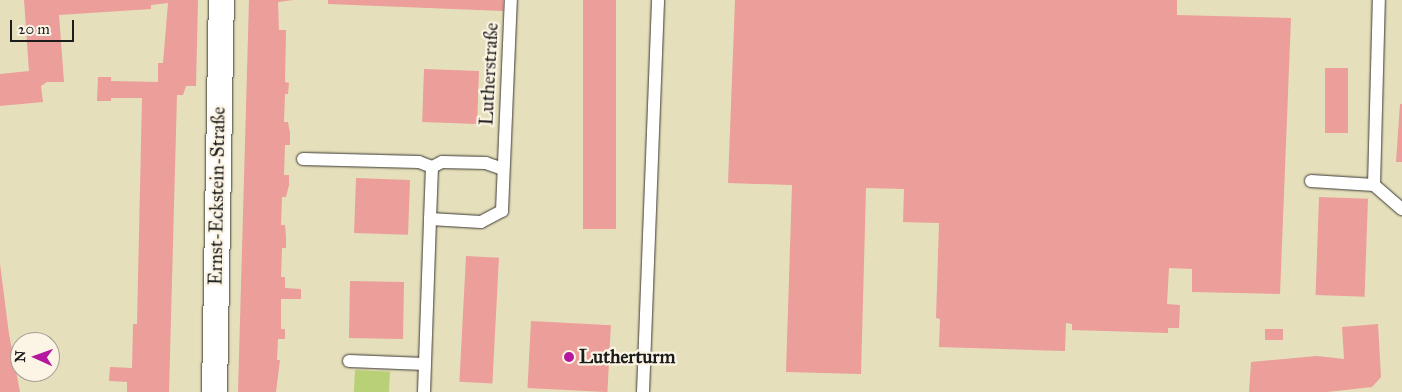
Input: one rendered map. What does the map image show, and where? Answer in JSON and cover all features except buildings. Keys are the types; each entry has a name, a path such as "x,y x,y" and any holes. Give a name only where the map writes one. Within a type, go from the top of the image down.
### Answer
{"street":[{"name":"Ernst-Eckstein-Straße","path":"214,392 221,0"}],"lane":[{"name":"Lutherstraße","path":"430,219 481,222 502,211 511,0"},
{"path":"643,392 658,0"},
{"path":"1374,185 1379,0"},
{"path":"303,160 418,162 432,167 442,162 486,163 503,169"},
{"path":"424,392 432,167"},
{"path":"1311,180 1374,185 1402,209"},
{"path":"349,361 425,364"}],"green space":[{"path":"355,370 390,372 389,392 354,392"}],"place":[{"name":"Lutherturm","path":"569,357"}]}
